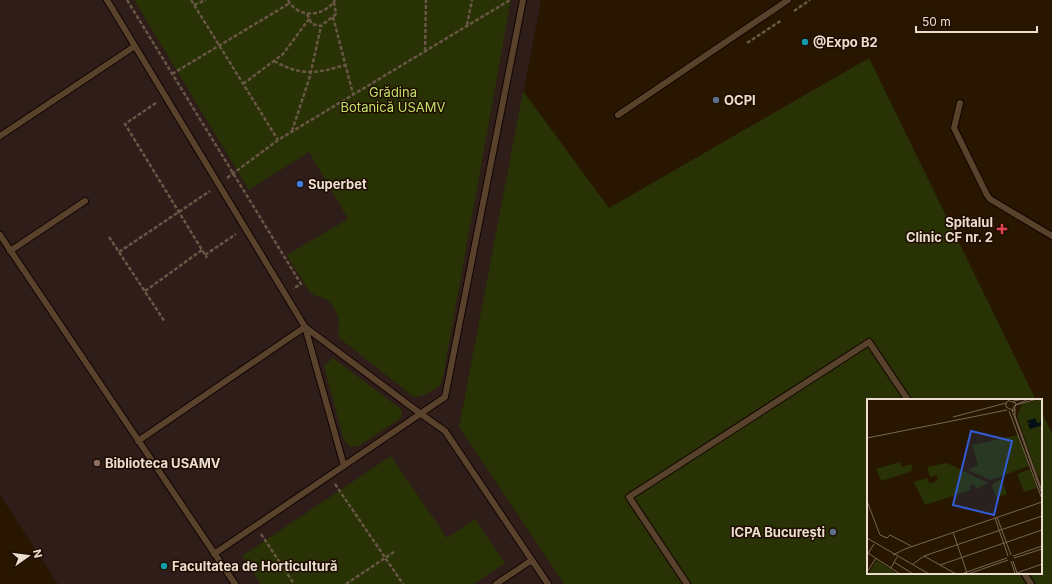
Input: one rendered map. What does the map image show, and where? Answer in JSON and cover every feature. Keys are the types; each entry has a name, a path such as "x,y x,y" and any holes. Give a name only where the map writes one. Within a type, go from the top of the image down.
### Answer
{"lane":[{"path":"106,0 306,326 344,466"},
{"path":"214,554 445,397 523,0"},
{"path":"618,114 788,0"},
{"path":"0,136 135,46"},
{"path":"960,103 954,128 987,195 990,199 1052,236"},
{"path":"10,251 85,201"},
{"path":"0,235 235,584"},
{"path":"306,326 445,431 548,584"},
{"path":"138,441 306,326"},
{"path":"687,584 629,497 869,342 907,399"},
{"path":"496,584 532,560"},
{"path":"1025,574 1031,584"}],"path":[{"path":"127,0 301,284 285,294"},
{"path":"191,0 278,140"},
{"path":"194,5 206,0"},
{"path":"425,51 424,18 426,0"},
{"path":"467,26 472,0"},
{"path":"119,252 219,185 278,140 510,0"},
{"path":"791,13 810,0"},
{"path":"172,74 289,2 296,10 307,14 321,12 328,8 334,1"},
{"path":"292,131 311,73 321,26 333,17 336,12 334,1"},
{"path":"307,14 312,24 321,26"},
{"path":"333,17 353,94"},
{"path":"747,43 785,17"},
{"path":"243,84 283,54 309,19"},
{"path":"274,61 295,71 311,73 345,65"},
{"path":"166,97 125,124 206,257 246,228"},
{"path":"109,237 165,322"},
{"path":"145,291 202,250"},
{"path":"330,476 403,584"},
{"path":"256,526 294,584"},
{"path":"346,584 394,552"}],"shaded area":[{"path":"0,0 541,0 459,427 564,584 58,584 0,495"}],"green space":[{"name":"Grădina Botanică USAMV","path":"134,0 511,0 442,382 437,388 421,396 414,397 338,337 339,322 334,308 324,298 310,292 287,255 348,219 309,152 249,190"},
{"path":"869,58 1036,399 867,399 867,574 1042,574 1042,413 1052,433 1052,584 564,584 459,427 523,91 609,208"},
{"path":"333,358 401,409 401,418 359,446 351,447 347,444 343,437 324,366"},
{"path":"391,456 447,538 475,519 505,563 474,584 261,584 242,556"}],"place":[{"name":"@Expo B2","path":"805,42"},
{"name":"OCPI","path":"716,100"},
{"name":"Superbet","path":"300,184"},
{"name":"Spitalul Clinic CF nr. 2","path":"1002,229"},
{"name":"Biblioteca USAMV","path":"97,463"},
{"name":"ICPA București","path":"833,532"},
{"name":"Facultatea de Horticultură","path":"164,566"}]}
